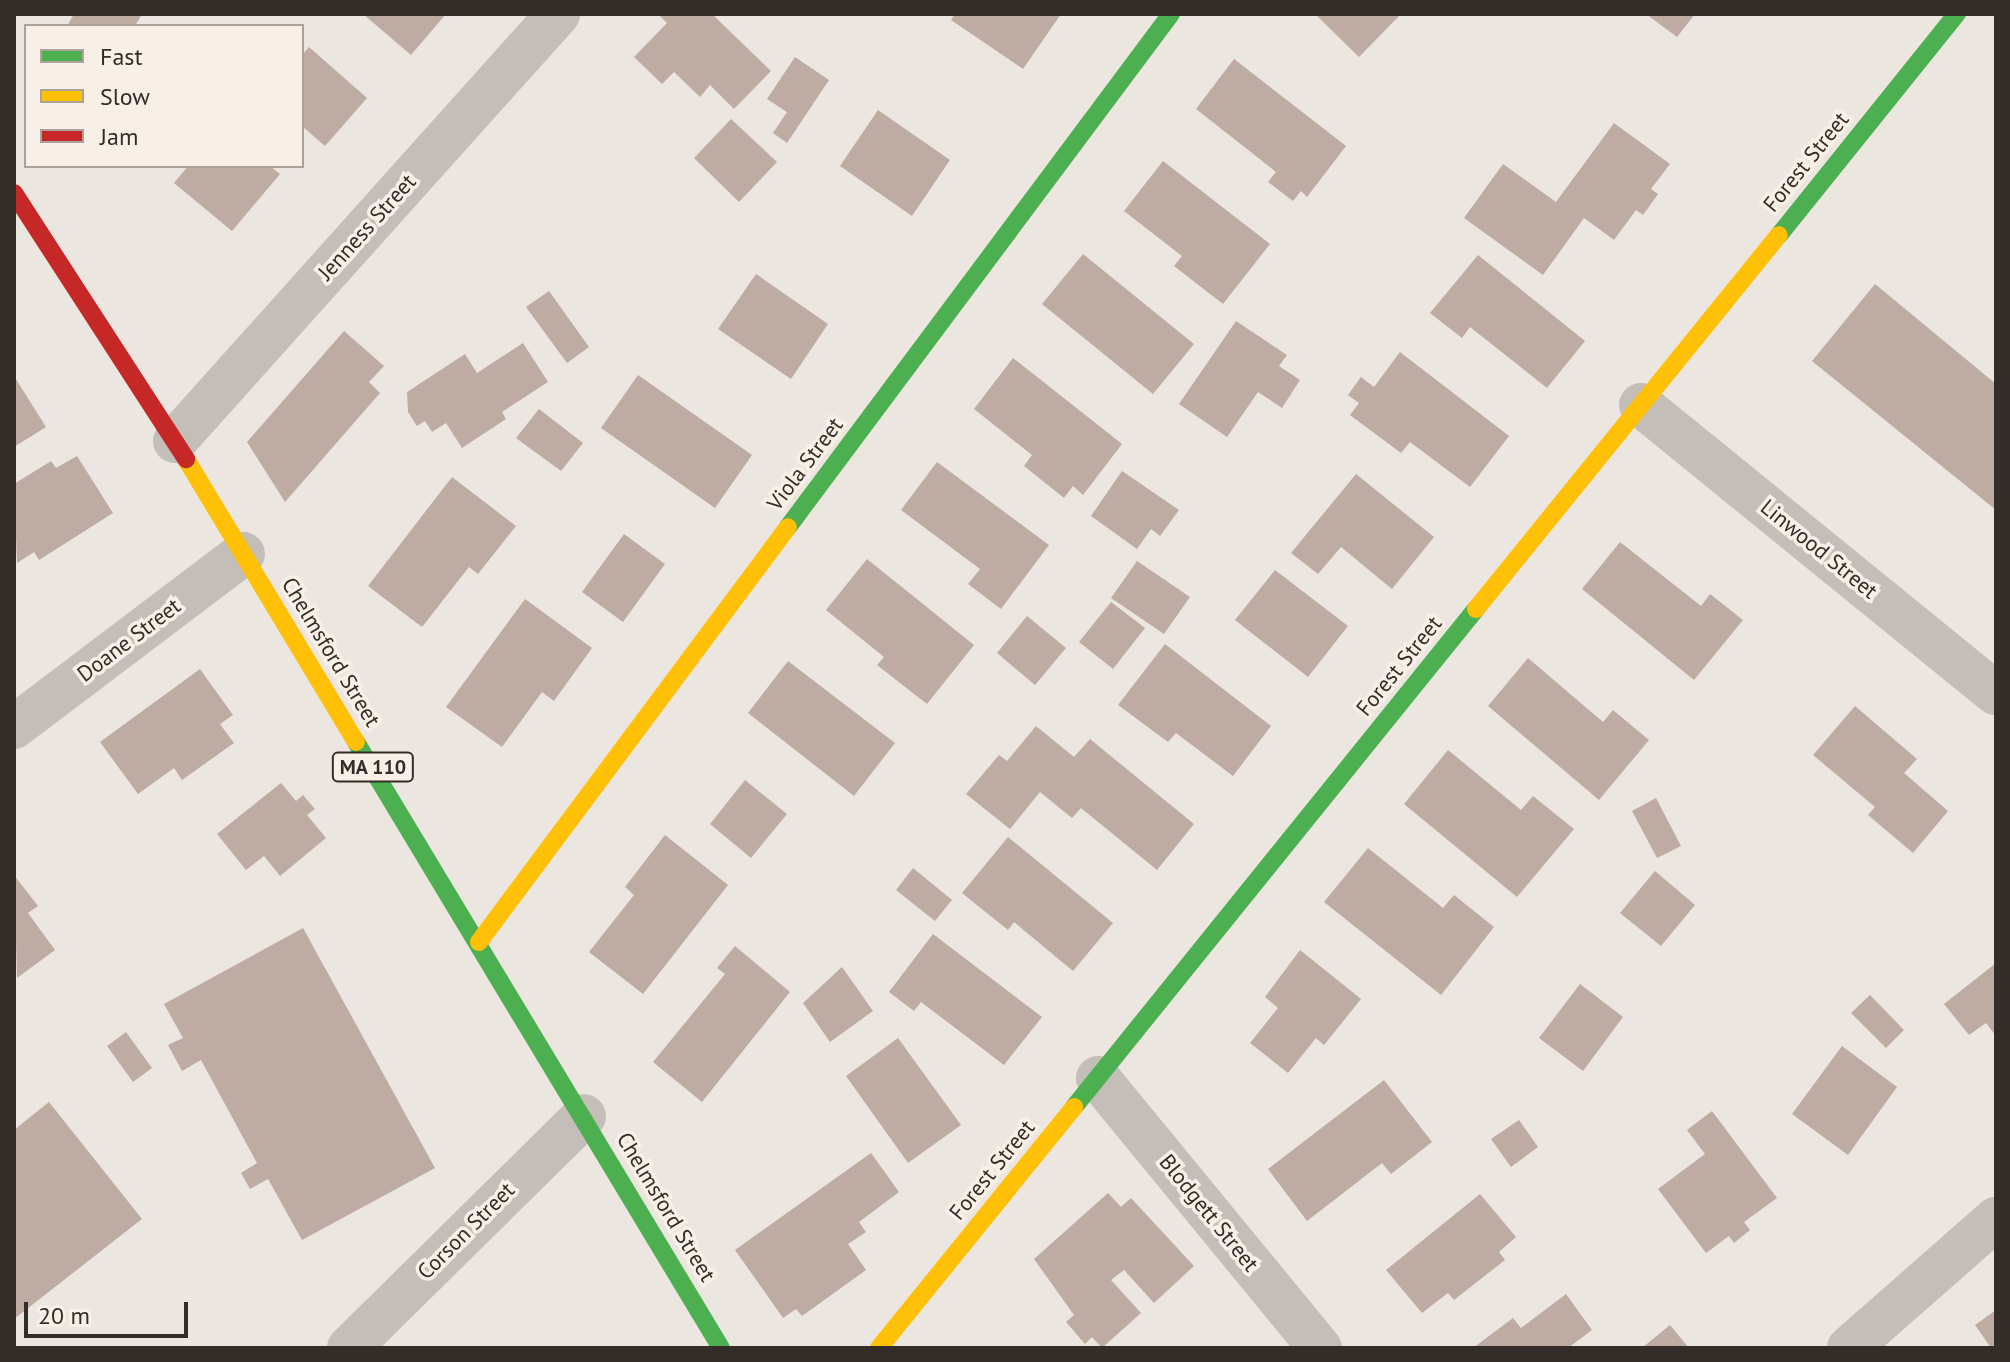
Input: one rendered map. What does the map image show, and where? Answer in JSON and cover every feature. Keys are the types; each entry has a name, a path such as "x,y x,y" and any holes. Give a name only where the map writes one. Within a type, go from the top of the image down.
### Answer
{"street":[{"name":"Jenness Street","path":"175,441 558,14"},
{"name":"Viola Street","path":"479,942 1171,14"},
{"name":"Forest Street","path":"879,1348 1957,14"},
{"name":"Chelmsford Street","path":"14,193 175,441 721,1348"},
{"name":"Linwood Street","path":"1641,405 1996,693"},
{"name":"Doane Street","path":"14,727 243,554"},
{"name":"Blodgett Street","path":"1098,1078 1320,1348"},
{"name":"Corson Street","path":"349,1348 584,1116"},
{"path":"1849,1348 1996,1219"}],"building":[{"path":"74,14 142,14 136,24 68,24"},
{"path":"363,14 446,14 411,55"},
{"path":"658,14 712,14 771,71 734,109 710,85 700,97 674,72 662,84 634,57 667,23"},
{"path":"955,14 1061,14 1023,69 951,20"},
{"path":"1315,14 1401,14 1359,57"},
{"path":"1646,14 1695,14 1677,37"},
{"path":"309,47 367,98 325,146 304,128 304,53"},
{"path":"795,57 829,80 787,143 773,133 787,112 767,99"},
{"path":"1234,59 1346,146 1307,197 1301,191 1293,201 1268,182 1276,172 1196,109"},
{"path":"878,110 950,160 912,216 840,166"},
{"path":"731,119 777,162 739,202 694,158"},
{"path":"1614,123 1670,164 1651,189 1658,194 1643,215 1636,210 1614,240 1584,218 1543,275 1464,218 1503,164 1556,202"},
{"path":"1163,161 1270,244 1223,304 1174,266 1182,256 1124,211"},
{"path":"186,168 272,168 280,174 232,231 174,183"},
{"path":"1083,254 1194,344 1153,394 1042,304"},
{"path":"1478,255 1585,341 1547,388 1470,327 1462,338 1430,313"},
{"path":"756,274 828,324 791,379 718,329"},
{"path":"1875,284 1996,384 1996,510 1812,361"},
{"path":"549,291 589,347 567,363 526,307"},
{"path":"1236,321 1287,355 1279,366 1300,380 1282,408 1258,392 1227,437 1179,404"},
{"path":"344,331 384,366 369,382 380,393 285,502 247,442"},
{"path":"523,343 548,382 502,412 506,419 462,448 446,423 432,432 425,421 417,426 408,412 407,392 465,354 477,373"},
{"path":"1400,352 1509,436 1470,487 1410,442 1401,453 1350,415 1359,403 1348,395 1361,377 1374,387"},
{"path":"1013,358 1122,444 1083,495 1073,486 1064,498 1024,466 1032,455 974,409"},
{"path":"638,375 752,455 715,508 601,428"},
{"path":"14,376 46,427 14,447"},
{"path":"539,409 583,443 561,471 516,438"},
{"path":"77,456 113,513 39,560 34,552 17,563 14,484 51,461 56,468"},
{"path":"937,462 1049,545 1001,609 968,584 980,569 901,510"},
{"path":"1122,471 1179,510 1160,536 1151,529 1137,549 1091,516"},
{"path":"1356,474 1434,537 1392,589 1341,547 1318,574 1291,553"},
{"path":"452,477 516,526 478,574 469,567 422,627 368,586"},
{"path":"624,534 665,564 623,622 582,592"},
{"path":"1620,542 1701,606 1710,594 1743,620 1694,680 1582,589"},
{"path":"867,559 974,645 927,704 877,665 884,657 826,610"},
{"path":"1137,561 1190,597 1164,634 1111,598"},
{"path":"1275,570 1348,626 1308,677 1235,620"},
{"path":"525,599 592,648 554,701 542,692 502,747 446,707"},
{"path":"1111,602 1145,628 1113,669 1079,642"},
{"path":"1027,616 1066,648 1035,685 997,653"},
{"path":"1165,644 1271,726 1233,776 1176,733 1168,742 1118,705"},
{"path":"1528,658 1603,722 1613,710 1649,740 1599,800 1488,706"},
{"path":"788,661 895,743 854,796 748,713"},
{"path":"200,669 233,715 220,724 234,743 182,780 174,768 138,794 100,742"},
{"path":"1855,706 1917,759 1904,773 1948,811 1913,853 1868,815 1875,807 1813,755"},
{"path":"1036,726 1074,757 1090,739 1194,824 1157,870 1081,808 1072,818 1040,792 1010,829 966,794 999,755 1007,761"},
{"path":"1448,750 1521,810 1533,796 1574,829 1517,897 1404,804"},
{"path":"745,780 787,814 751,858 710,824"},
{"path":"281,783 296,801 303,795 315,809 307,815 326,838 280,876 264,856 246,870 217,834"},
{"path":"1656,798 1681,846 1657,858 1632,811"},
{"path":"665,835 728,885 643,994 589,952 634,895 625,887"},
{"path":"1008,837 1113,923 1073,971 1014,922 1008,930 962,893"},
{"path":"1368,848 1443,908 1454,895 1494,927 1441,995 1324,902"},
{"path":"913,868 952,900 935,921 896,890"},
{"path":"1655,871 1695,905 1661,946 1620,913"},
{"path":"14,875 38,906 28,913 55,950 17,978"},
{"path":"303,928 435,1168 302,1240 268,1179 250,1189 241,1173 257,1163 201,1060 182,1071 168,1045 183,1038 164,1004"},
{"path":"933,934 1042,1017 1004,1065 921,1002 914,1011 889,992"},
{"path":"735,946 790,992 702,1102 653,1062 725,974 717,968"},
{"path":"1300,950 1361,999 1324,1045 1316,1038 1288,1073 1250,1043 1278,1008 1265,997"},
{"path":"1996,963 1996,1036 1986,1023 1969,1035 1944,1004"},
{"path":"842,967 873,1011 830,1042 803,1003"},
{"path":"1580,984 1623,1017 1583,1071 1539,1038"},
{"path":"1870,995 1904,1030 1886,1048 1851,1013"},
{"path":"126,1032 152,1068 133,1082 107,1046"},
{"path":"898,1038 961,1125 908,1163 846,1076"},
{"path":"1842,1046 1897,1087 1848,1155 1792,1114"},
{"path":"1384,1080 1432,1142 1391,1174 1382,1163 1307,1221 1268,1169"},
{"path":"49,1102 142,1219 14,1319 14,1130"},
{"path":"1712,1111 1777,1198 1744,1222 1750,1230 1734,1243 1729,1236 1706,1253 1658,1189 1705,1154 1687,1130"},
{"path":"1519,1120 1538,1147 1511,1167 1491,1139"},
{"path":"871,1153 899,1192 859,1222 866,1232 848,1244 866,1270 802,1316 796,1309 783,1318 735,1250"},
{"path":"1108,1193 1121,1207 1131,1198 1194,1266 1154,1303 1124,1270 1111,1280 1141,1313 1102,1348 1092,1337 1085,1344 1066,1322 1074,1315 1034,1259"},
{"path":"1480,1194 1516,1237 1499,1252 1505,1260 1454,1300 1448,1293 1422,1313 1386,1270"},
{"path":"1566,1294 1592,1330 1568,1348 1473,1348 1513,1318 1521,1328"},
{"path":"1996,1310 1996,1348 1991,1348 1975,1325"},
{"path":"1670,1325 1689,1348 1642,1348"}],"traffic: fast":[{"path":"788,527 1171,14"},
{"path":"1779,235 1957,14"},
{"path":"1074,1107 1476,609"},
{"path":"356,742 721,1348"}],"traffic: slow":[{"path":"1476,609 1779,235"},
{"path":"186,459 356,742"},
{"path":"479,942 788,527"},
{"path":"879,1348 1074,1107"}],"traffic: jam":[{"path":"14,193 186,459"}]}
